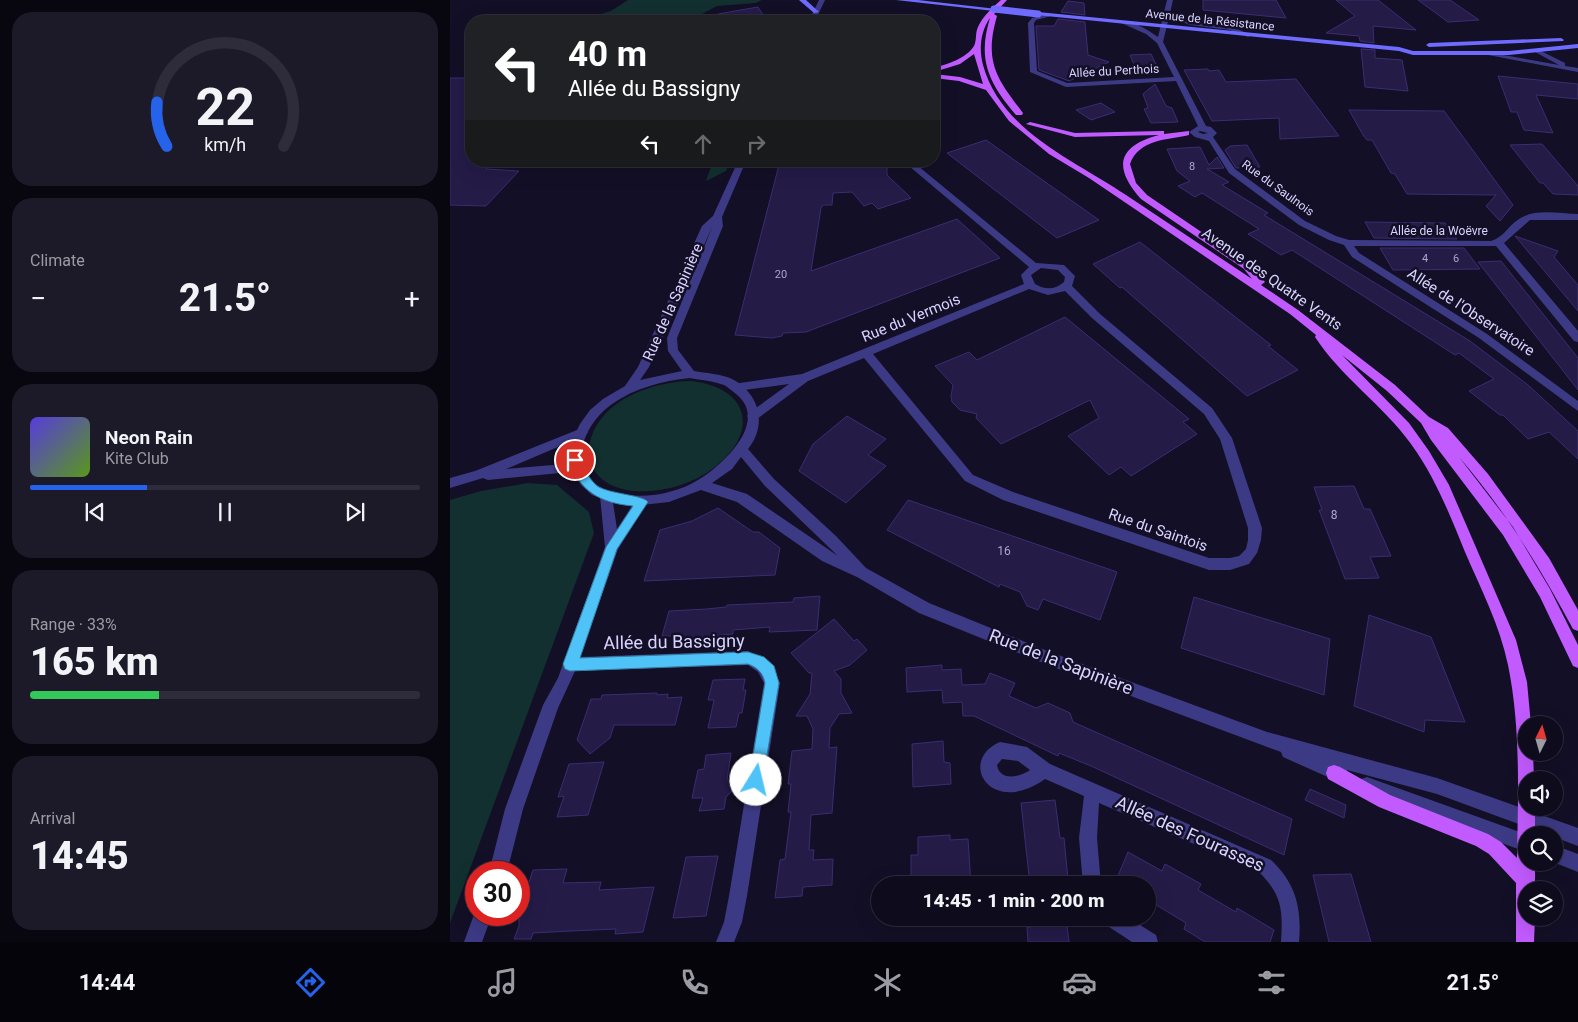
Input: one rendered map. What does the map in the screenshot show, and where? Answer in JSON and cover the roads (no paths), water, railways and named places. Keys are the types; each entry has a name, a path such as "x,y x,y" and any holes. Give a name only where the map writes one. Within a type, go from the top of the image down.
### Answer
{"main road":[{"path":"802,0 816,12"},
{"name":"Avenue de la Résistance","path":"899,0 1399,49 1413,53 1486,54 1537,51"},
{"name":"Avenue des Quatre Vents","path":"1004,0 982,24 976,46 978,66 987,88 1015,122 1034,139 1064,163 1092,176"},
{"name":"Avenue des Quatre Vents","path":"997,7 986,42 990,72 1010,104 1030,124 1092,176 1308,322 1391,388 1425,420 1444,431 1484,477 1544,562 1578,624"},
{"name":"Avenue de la Résistance","path":"1399,49 1410,46 1491,44 1578,38"},
{"path":"1549,41 1555,46 1551,54"},
{"path":"1491,44 1537,51"},
{"path":"940,68 961,61 971,54 976,46"},
{"path":"1551,54 1578,46"},
{"path":"940,77 960,79 987,88"},
{"path":"1030,124 1075,135 1190,133"},
{"path":"1190,133 1145,142 1132,152 1126,164 1132,184 1144,197 1247,267 1269,294"},
{"path":"1308,322 1340,363 1378,398 1416,441 1440,483 1460,525 1506,630 1516,666 1521,709 1526,817"},
{"name":"Avenue des Quatre Vents","path":"1425,420 1435,437 1454,459 1508,531 1545,592 1578,661"},
{"path":"1334,773 1385,801 1482,840 1495,848 1525,879"},
{"path":"1525,871 1525,942"}],"street":[{"path":"814,15 822,0"},
{"path":"1160,42 1170,0"},
{"path":"1166,14 1190,24 1230,28 1248,35"},
{"name":"Allée du Perthois","path":"1049,15 1034,19 1031,23 1033,70 1050,79 1071,85 1179,79"},
{"path":"1122,22 1148,33 1160,42 1203,128 1196,129 1190,133"},
{"path":"1537,51 1551,54 1563,64 1578,68"},
{"path":"1486,54 1578,68"},
{"name":"Rue du Saulnois","path":"1203,128 1212,132 1208,136 1215,142 1232,171 1312,228 1328,237 1348,243"},
{"path":"1190,133 1208,136"},
{"name":"Rue de la Sapinière","path":"630,388 643,367 707,226 717,217 739,167"},
{"path":"915,167 1034,267"},
{"name":"Rue de la Sapinière","path":"690,374 673,351 672,338 718,226 717,217"},
{"name":"Allée de la Woëvre","path":"1348,243 1475,245 1498,242 1509,237 1524,218 1578,217"},
{"path":"1498,242 1578,338"},
{"name":"Allée de l'Observatoire","path":"1348,243 1355,255 1484,336 1578,407"},
{"path":"1051,265 1065,270 1070,280 1066,286 1048,292 1029,286 1026,275 1034,267 1051,265"},
{"name":"Rue du Vermois","path":"737,387 804,378 1029,286"},
{"name":"Rue du Saintois","path":"866,353 969,478 1008,496 1209,564 1235,565 1245,561 1251,555 1256,544 1256,528 1222,430 1196,398 1096,316 1066,286"},
{"path":"690,374 712,376 737,387 748,399 753,416 752,432 742,451 722,472 702,485 679,495 642,502 606,496 586,483 577,468 576,450 582,432 596,412 630,388 664,376 690,374"},
{"name":"Rue du Vermois","path":"753,416 804,378"},
{"path":"450,483 478,475 582,432"},
{"name":"Rue de la Sapinière","path":"742,451 755,469 841,547 862,573"},
{"path":"478,475 577,468"},
{"name":"Rue de la Sapinière","path":"702,485 742,498 828,557 862,573 900,596 960,623 1267,740 1334,773 1518,839"},
{"path":"606,496 612,547"},
{"path":"501,861 512,814 551,705 564,681 612,547 642,502"},
{"name":"Allée du Bassigny","path":"570,664 748,658 760,662 769,671 772,683 738,896 733,922 725,942"},
{"name":"Rue de la Sapinière","path":"1267,740 1437,786 1578,837"},
{"name":"Allée des Fourasses","path":"1044,770 1265,866 1278,877 1290,901 1292,915 1290,942"},
{"path":"1091,876 1086,836 1087,816 1092,791"},
{"path":"1563,857 1578,863"},
{"path":"473,942 479,926"},
{"path":"1125,926 1149,942"}]}
